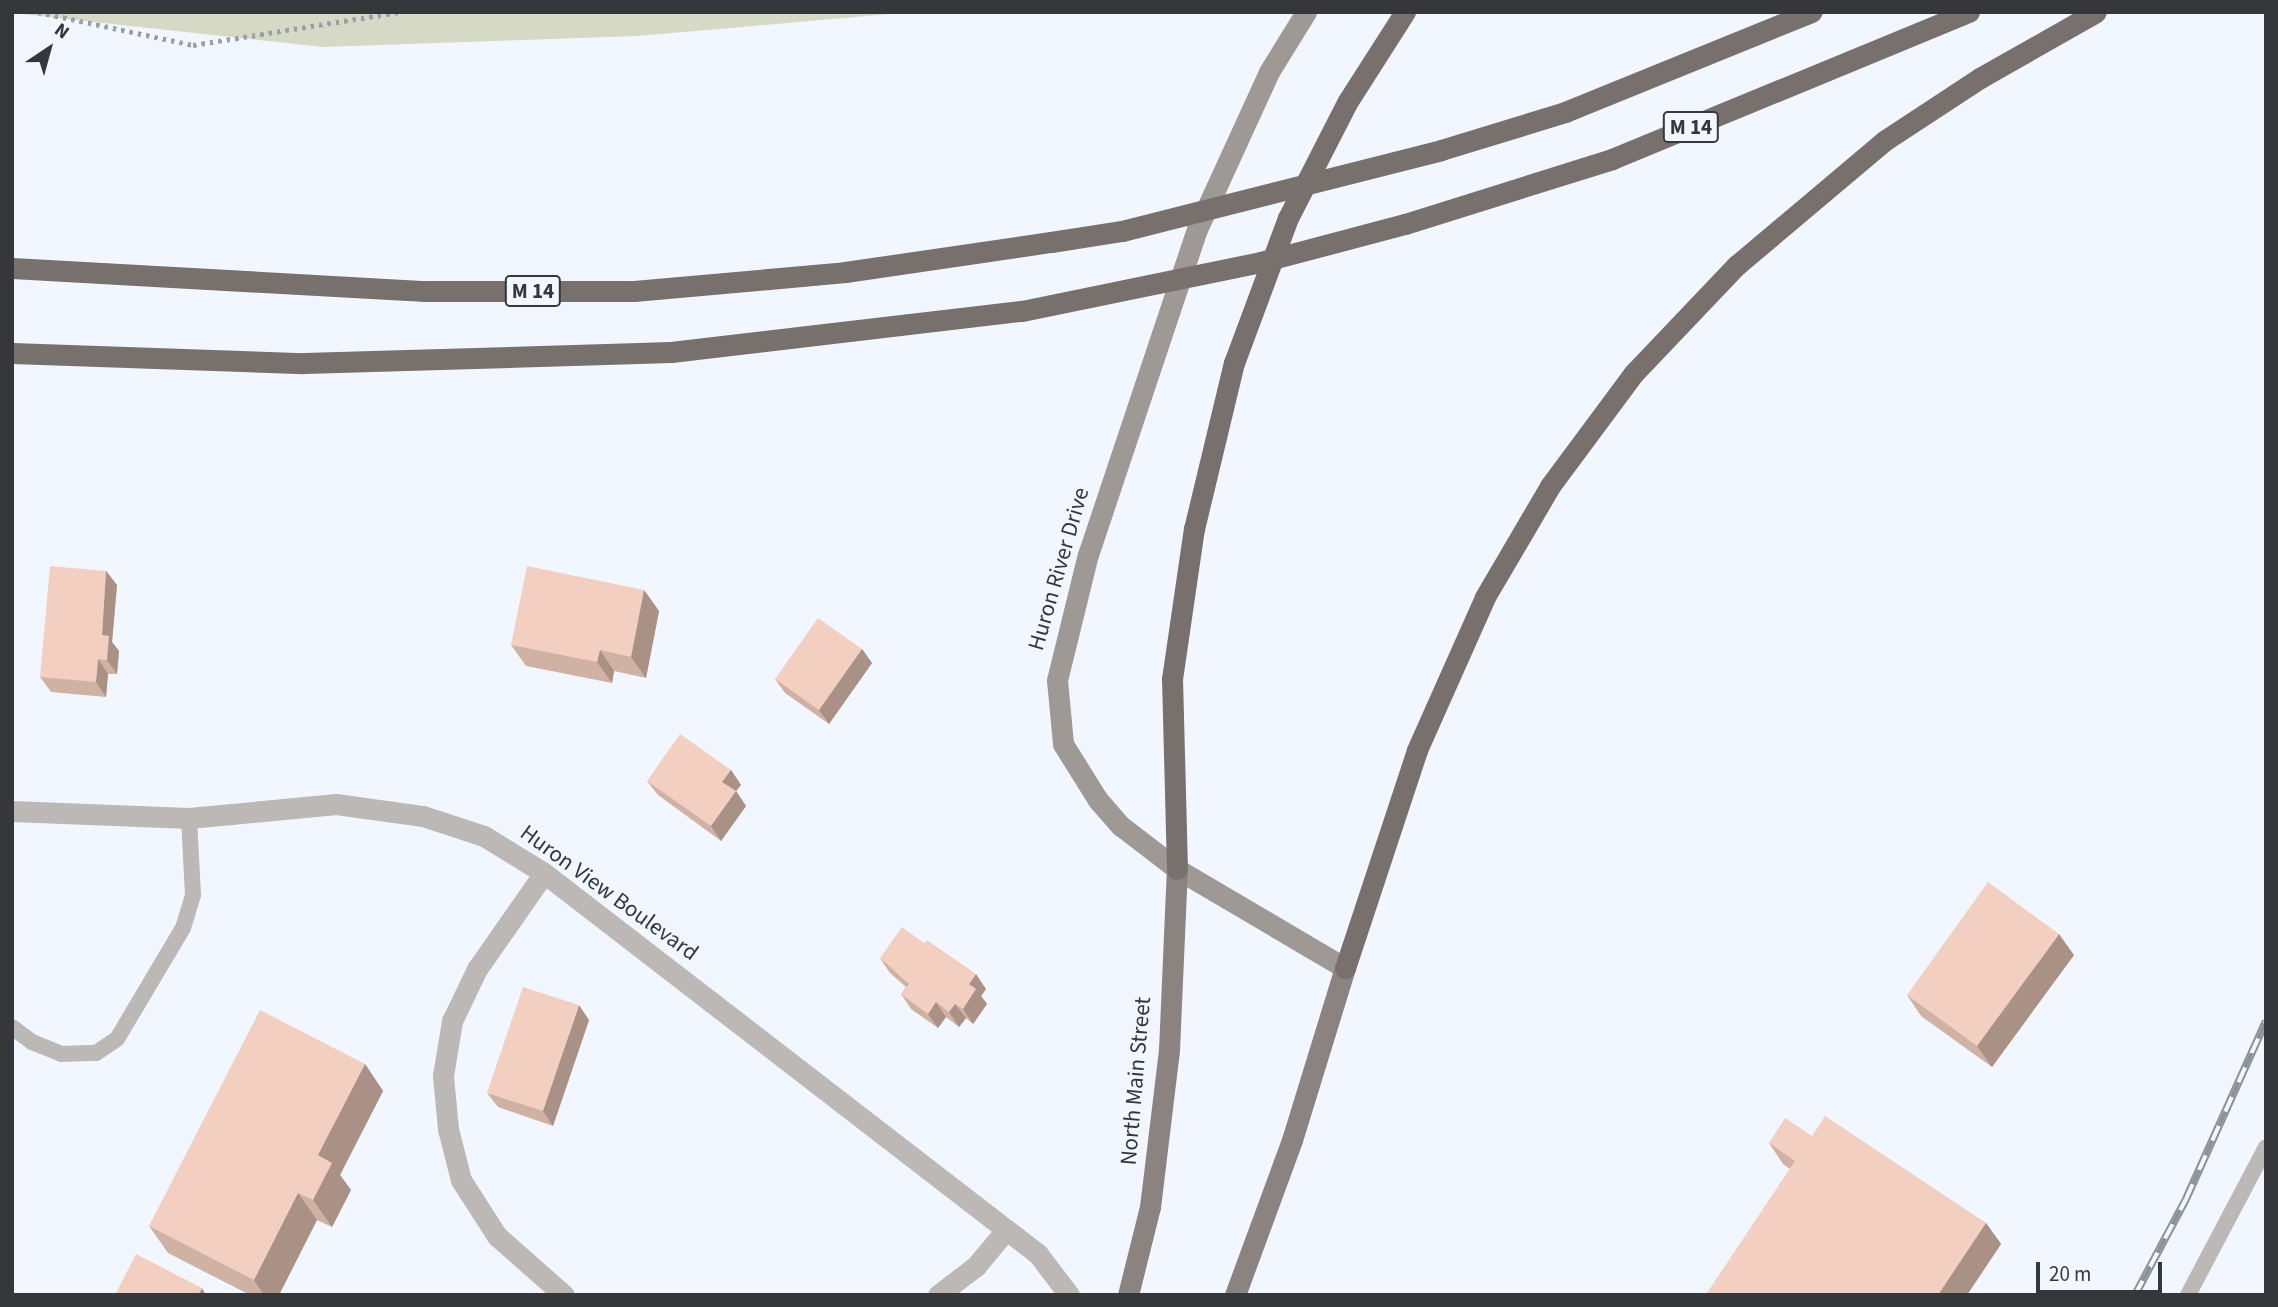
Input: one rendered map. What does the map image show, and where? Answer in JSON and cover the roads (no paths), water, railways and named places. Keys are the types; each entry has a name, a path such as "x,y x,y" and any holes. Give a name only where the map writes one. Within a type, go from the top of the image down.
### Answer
{"highway":[{"path":"1177,869 1172,679 1194,529 1234,363 1288,218 1348,101 1405,12"},
{"name":"M 14","path":"12,268 425,291 634,291 845,272 1135,228 1441,150 1566,112 1811,12"},
{"name":"M 14","path":"12,353 304,363 671,352 1022,311 1261,262 1405,224 1612,159 1969,12"},
{"path":"1345,968 1417,750 1485,597 1550,486 1634,373 1737,265 1884,141 1980,78 2096,12"}],"main road":[{"name":"North Main Street","path":"1128,1295 1150,1207 1169,1050 1177,869"},
{"path":"1235,1295 1292,1140 1345,968"}],"street":[{"name":"Huron River Drive","path":"1306,12 1269,72 1197,229 1152,355 1088,554 1057,680 1063,744 1098,800 1121,827 1177,869 1345,968"},
{"name":"Huron View Boulevard","path":"12,811 189,818 336,804 423,816 484,836 544,873 1038,1254 1069,1295"},
{"path":"544,873 477,969 452,1021 443,1076 448,1129 461,1180 497,1236 541,1279 564,1295"},
{"path":"938,1295 976,1266 1006,1230"}],"lane":[{"path":"12,1027 32,1042 61,1054 96,1054 117,1039 183,928 193,895 189,818"},
{"path":"2188,1295 2266,1147"}],"railway":[{"path":"2135,1295 2186,1199 2266,1021"}]}
